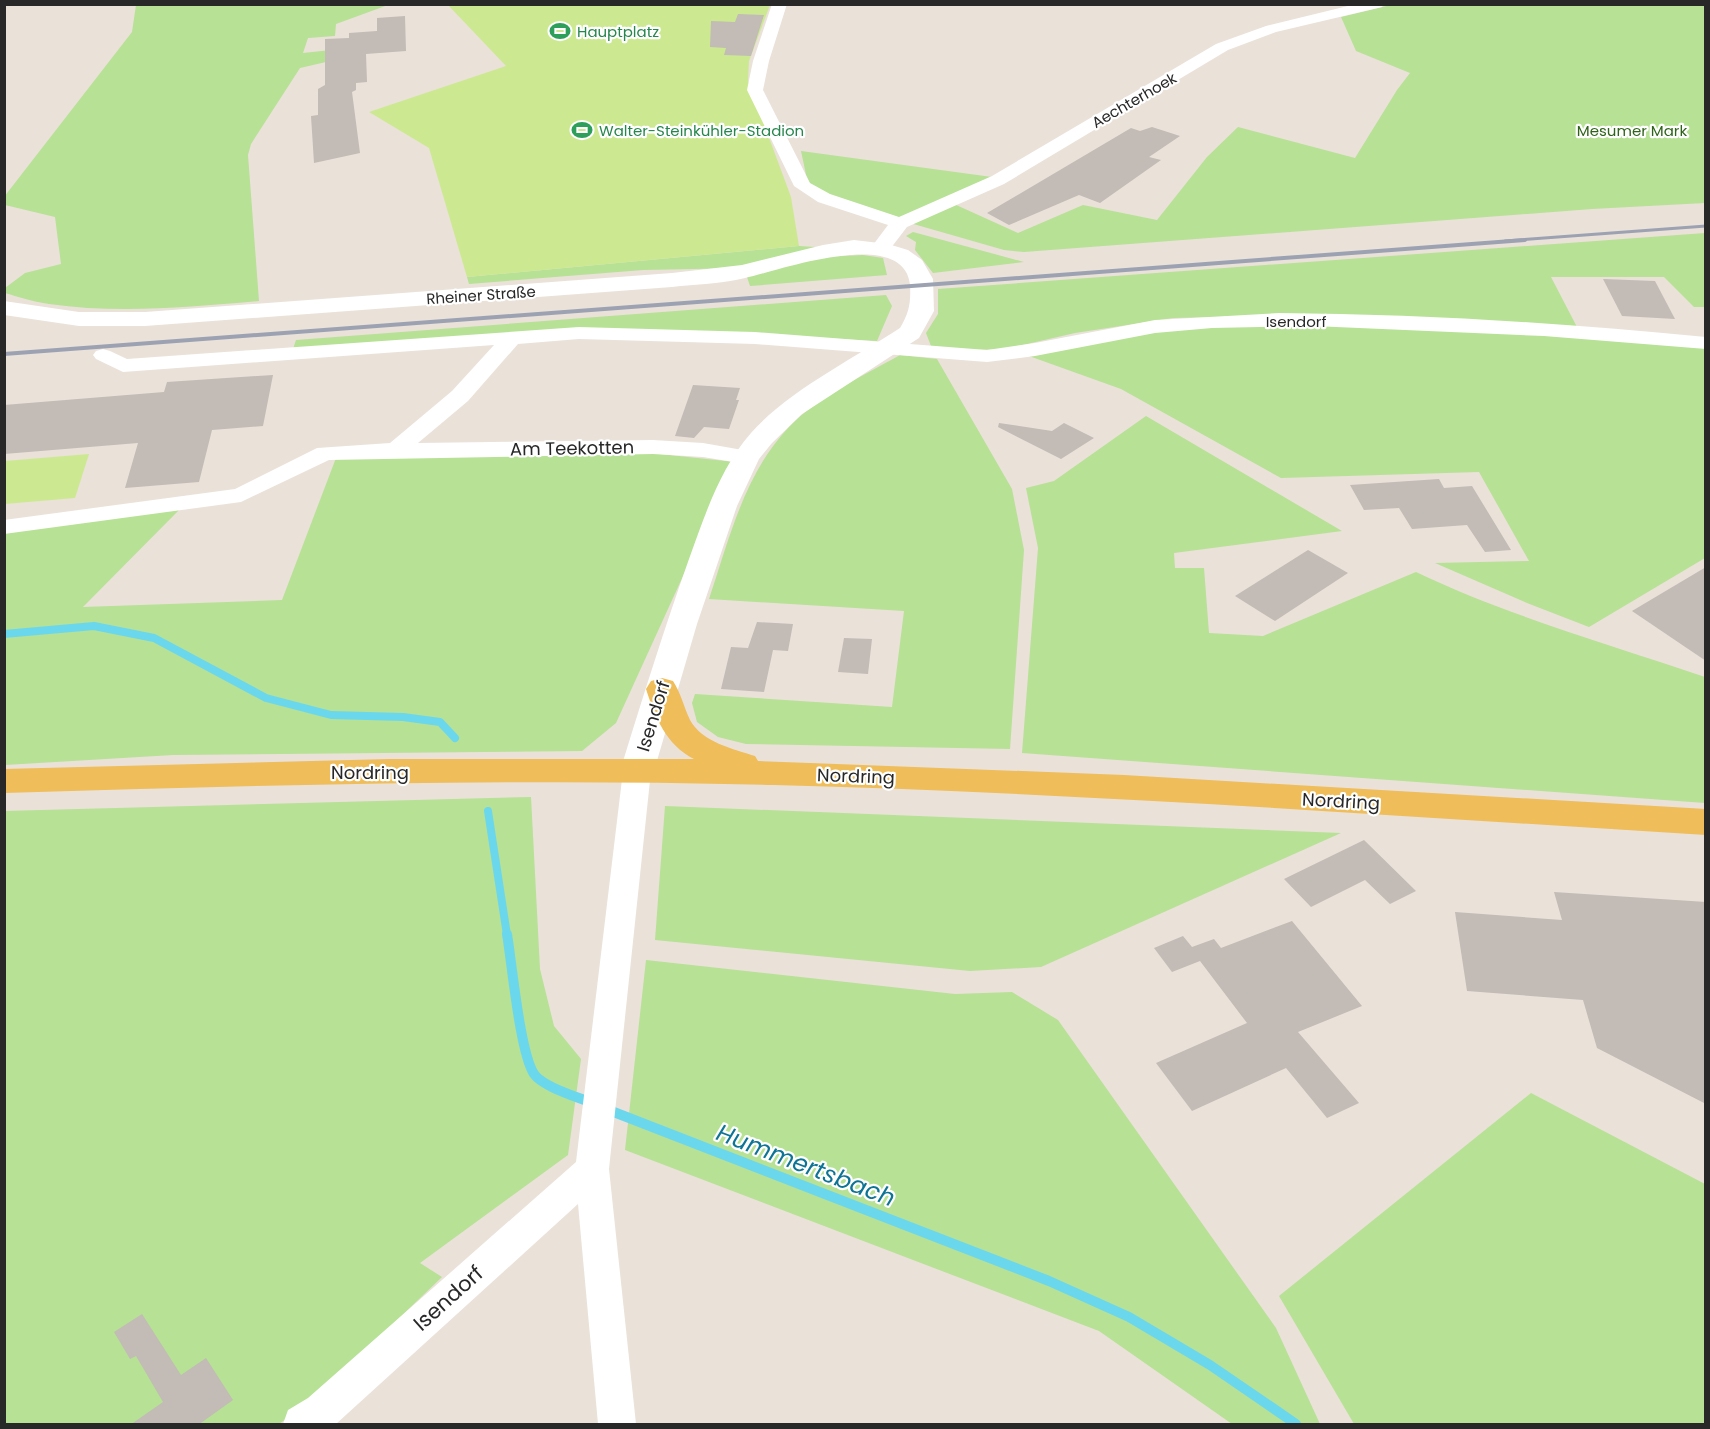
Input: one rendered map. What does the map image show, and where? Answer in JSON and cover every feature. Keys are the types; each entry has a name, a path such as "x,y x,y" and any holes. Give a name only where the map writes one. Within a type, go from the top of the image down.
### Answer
{"main road":[{"path":"662,688 672,723 687,742 723,757 776,773"},
{"name":"Nordring","path":"4,781 299,772 776,773 1210,793 1706,822"}],"street":[{"path":"780,4 761,61 755,90 803,186 824,198 900,223"},
{"name":"Aechterhoek","path":"880,249 900,223 998,180 1222,46 1271,29 1377,4"},
{"name":"Rheiner Straße","path":"4,308 79,319 145,319 672,280 742,272 823,252 854,247 880,249 900,255 914,265 922,285 923,300"},
{"name":"Isendorf","path":"617,1425 594,1152 637,771 681,624 723,506 746,457 762,437 794,408 910,333 918,322 923,300"},
{"name":"Isendorf","path":"890,347 987,356 1030,351 1099,335 1179,324 1276,321 1365,321 1706,343"},
{"path":"103,355 123,366 579,333 755,338 890,347"},
{"path":"396,450 460,396 514,336"},
{"name":"Am Teekotten","path":"4,527 241,495 325,453 653,447 703,450 746,457"},
{"name":"Isendorf","path":"302,1425 322,1411 594,1152"}],"green space":[{"name":"Mesumer Mark","path":"1395,4 1705,5 1705,203 1592,209 1024,252 1004,250 910,223 954,204 1018,233 1083,205 1157,220 1207,157 1238,127 1355,158 1410,73 1356,51 1341,17"},
{"path":"136,5 388,5 336,24 335,36 308,38 303,53 331,50 326,62 300,68 251,144 248,155 259,301 102,309 43,303 5,293 5,288 25,273 61,264 55,217 5,205 4,197 132,32"},
{"name":"Walter-Steinkühler-Stadion","path":"448,5 770,5 749,61 748,81 791,197 799,246 467,277 429,148 369,112 506,66"},
{"path":"801,151 992,177 899,218 831,196 808,184"},
{"path":"913,232 1024,262 933,273 915,250 916,242 906,236"},
{"path":"1705,233 1705,307 1694,307 1664,277 1551,277 1578,329 1260,316 1173,318 1075,333 1005,349 971,350 931,346 926,333 938,314 938,289"},
{"path":"799,246 815,247 823,257 863,255 883,258 887,275 750,286 744,268 643,270 469,284 467,277"},
{"path":"886,295 892,306 877,341 747,334 578,330 293,349 296,340"},
{"path":"1365,324 1705,346 1705,558 1589,627 1435,563 1529,561 1479,472 1281,478 1121,389 1029,356 1180,327"},
{"path":"900,355 937,359 1012,489 1024,550 1010,749 746,744 718,737 697,722 692,703 695,694 892,707 904,611 709,599 740,508 760,465 773,445 789,427 814,406 842,387"},
{"path":"1146,416 1342,531 1174,553 1175,568 1204,568 1209,633 1263,636 1416,572 1523,616 1705,677 1705,803 1022,753 1038,548 1026,488 1054,481"},
{"path":"650,453 735,462 616,723 582,751 173,755 5,765 5,532 182,507 83,607 282,600 336,458"},
{"path":"89,454 75,498 5,504 5,461"},
{"path":"531,797 540,969 554,1026 581,1059 568,1155 420,1263 442,1277 320,1394 279,1424 5,1424 4,811"},
{"path":"665,806 1341,833 1041,967 970,971 655,940"},
{"path":"646,960 955,994 1012,992 1058,1020 1276,1328 1320,1424 1232,1424 1099,1331 625,1150"},
{"path":"1531,1093 1705,1184 1705,1424 1354,1424 1279,1296"}],"building":[{"path":"738,14 764,15 751,56 724,55 726,48 710,47 711,21 735,22"},
{"path":"405,16 406,51 366,54 367,82 356,83 356,90 352,92 360,153 314,163 311,116 318,115 318,89 325,85 325,39 349,38 349,33 377,31 377,18"},
{"path":"1152,127 1180,136 1149,157 1161,160 1100,203 1079,195 1009,225 987,213 1131,128 1140,131"},
{"path":"1603,279 1655,281 1675,319 1622,316"},
{"path":"273,375 263,426 212,430 199,482 125,488 138,443 4,454 4,405 164,392 167,382"},
{"path":"693,385 740,388 736,400 739,400 729,429 704,427 694,438 675,436"},
{"path":"999,423 1052,431 1064,423 1094,438 1061,459 998,427"},
{"path":"1439,479 1444,488 1472,486 1511,550 1485,552 1467,525 1412,529 1399,508 1364,510 1350,485"},
{"path":"1308,550 1348,573 1275,621 1235,596"},
{"path":"1706,567 1706,661 1632,611"},
{"path":"757,622 793,624 788,651 773,650 764,692 721,689 731,647 748,648"},
{"path":"844,638 872,639 868,674 838,672"},
{"path":"1364,840 1416,891 1390,904 1365,880 1311,907 1284,879"},
{"path":"1554,892 1706,902 1706,1104 1597,1048 1583,1000 1467,991 1455,912 1562,920"},
{"path":"1292,921 1362,1006 1298,1032 1359,1103 1327,1118 1286,1068 1192,1111 1156,1063 1247,1023 1200,961 1172,972 1154,948 1183,936 1192,947 1214,939 1221,948"},
{"path":"142,1314 181,1375 206,1358 233,1400 198,1425 130,1425 163,1402 136,1356 130,1359 114,1332"}],"waterway":[{"name":"Hummertsbach","path":"4,634 94,626 154,638 266,698 331,715 403,717 440,722 455,738"},
{"name":"Hummertsbach","path":"488,811 507,935"},
{"name":"Hummertsbach","path":"507,934 521,1028 529,1063 534,1074 545,1083 592,1103"},
{"name":"Hummertsbach","path":"606,1109 1049,1281 1129,1317 1210,1365 1296,1424"}],"railway":[{"path":"1505,241 1706,226"},
{"path":"4,354 1525,240"}],"place":[{"name":"Hauptplatz","path":"560,31"},
{"name":"Walter-Steinkühler-Stadion","path":"582,130"}]}
